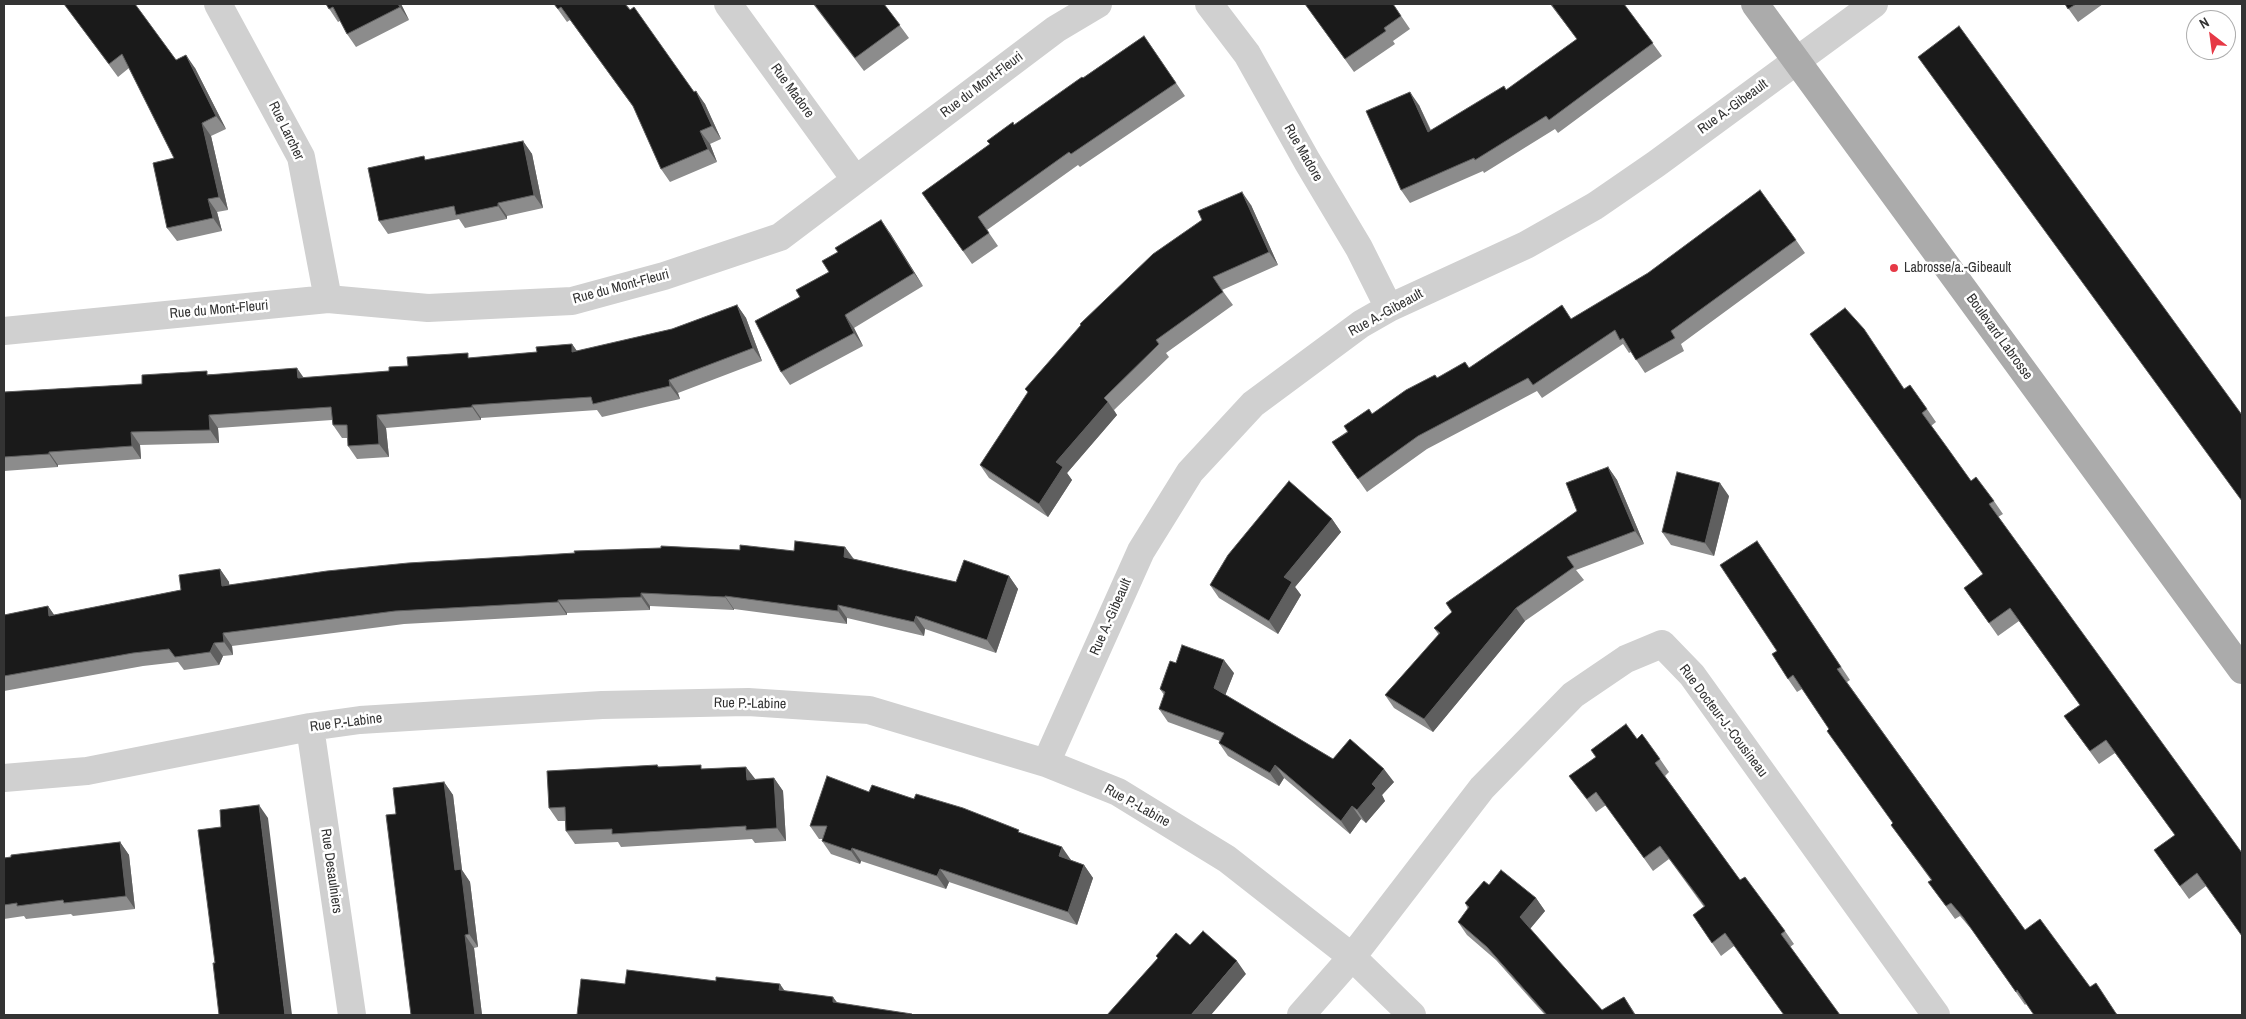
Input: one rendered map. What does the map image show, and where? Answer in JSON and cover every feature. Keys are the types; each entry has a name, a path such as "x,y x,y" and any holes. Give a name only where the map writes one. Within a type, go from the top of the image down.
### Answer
{"main road":[{"name":"Boulevard Labrosse","path":"1755,4 2242,670"}],"street":[{"name":"Rue Larcher","path":"218,4 301,157 328,299"},
{"name":"Rue Madore","path":"728,4 856,179"},
{"name":"Rue du Mont-Fleuri","path":"4,331 328,299 428,308 572,301 664,276 780,237 1056,29 1098,4"},
{"name":"Rue Madore","path":"1210,4 1247,54 1307,161 1359,248 1389,308"},
{"name":"Rue A.-Gibeault","path":"1046,763 1141,551 1190,472 1253,404 1361,324 1389,308 1526,245 1595,206 1874,4"},
{"name":"Rue Docteur-J.-Cousineau","path":"1352,957 1482,788 1572,695 1626,659 1662,644 1692,675 1936,1015"},
{"name":"Rue P.-Labine","path":"4,778 87,771 310,727 360,720 602,705 748,702 869,710 1046,763 1118,792 1228,859 1352,957 1412,1015"},
{"name":"Rue Desaulniers","path":"310,727 352,1015"},
{"path":"1300,1015 1352,957"}],"building":[{"path":"64,4 135,4 176,60 186,55 216,116 202,123 219,197 208,199 213,218 167,228 153,163 174,158 122,54 109,64"},
{"path":"326,4 398,4 400,7 347,34 333,7 329,9"},
{"path":"554,4 625,4 630,10 634,7 694,92 696,91 712,126 700,131 708,149 661,169 633,106 561,7 558,9"},
{"path":"814,4 884,4 900,25 855,58"},
{"path":"1305,4 1393,4 1401,16 1384,28 1386,31 1345,59"},
{"path":"1551,4 1624,4 1653,43 1549,120 1546,116 1475,160 1474,158 1401,190 1366,111 1410,92 1428,132 1504,86 1506,90 1577,39"},
{"path":"2065,4 2076,4 2068,9"},
{"path":"1959,26 2242,415 2242,501 1918,57"},
{"path":"1144,36 1176,83 1071,154 1069,152 978,217 989,233 963,251 922,193 990,144 987,141 1013,122 1014,125"},
{"path":"523,141 534,195 498,203 498,206 456,215 454,206 379,221 368,168 424,156 425,160"},
{"path":"1760,190 1796,240 1671,331 1675,338 1636,360 1623,338 1620,340 1615,330 1533,385 1528,378 1418,436 1358,479 1332,442 1348,432 1344,426 1369,409 1372,414 1406,390 1435,375 1437,378 1465,362 1469,368 1562,305 1571,319 1648,273"},
{"path":"1242,192 1269,252 1213,277 1223,292 1156,340 1159,344 1104,398 1108,402 1056,462 1063,467 1039,504 980,465 1028,392 1025,389 1080,324 1153,254 1202,220 1198,211"},
{"path":"881,220 914,273 845,315 854,333 781,372 755,321 800,297 796,290 829,272 822,261 838,252 835,248"},
{"path":"737,305 753,348 669,380 670,386 593,404 591,397 472,405 472,407 377,415 379,444 348,446 347,425 333,425 331,407 209,415 210,430 131,432 132,446 4,457 4,392 142,384 142,375 207,371 207,375 297,368 298,378 389,371 389,367 408,366 407,357 468,353 468,358 537,352 536,347 572,344 572,352 672,329"},
{"path":"1845,308 1864,329 1904,389 1910,385 1927,409 1922,413 1971,481 1976,477 1994,501 1989,504 2242,853 2242,936 2197,873 2180,886 2154,850 2175,835 2106,740 2090,751 2064,716 2080,705 2010,608 1989,623 1964,588 1983,574 1810,334"},
{"path":"1608,467 1635,531 1567,557 1574,567 1516,608 1424,719 1385,695 1440,633 1434,628 1452,612 1446,603 1577,511 1566,483"},
{"path":"1677,472 1720,483 1705,543 1662,532"},
{"path":"1289,481 1332,519 1284,577 1292,582 1269,621 1210,585 1228,555"},
{"path":"795,541 845,547 844,557 956,582 964,560 1009,576 987,640 916,616 914,622 838,605 838,611 725,596 641,593 641,597 558,600 558,602 395,611 223,633 224,642 214,643 210,652 175,657 169,649 133,653 4,676 4,615 48,606 49,616 181,590 179,575 220,569 222,586 327,571 408,563 575,553 574,551 661,548 661,546 740,550 740,545 794,551"},
{"path":"1757,541 1841,667 1837,669 2025,930 2040,919 2090,987 2096,983 2117,1015 2034,1015 1963,917 1951,903 1946,906 1928,882 1932,880 1891,825 1893,823 1827,731 1829,729 1793,675 1788,679 1772,654 1777,651 1720,565"},
{"path":"1182,645 1224,660 1214,688 1333,759 1350,739 1384,769 1372,784 1376,788 1357,810 1352,806 1341,821 1275,765 1270,773 1219,743 1224,733 1159,709 1165,692 1160,689 1170,661 1176,663"},
{"path":"1626,724 1637,739 1642,734 1660,759 1655,763 1740,880 1745,877 1785,931 1781,934 1840,1015 1784,1015 1725,933 1712,943 1693,915 1705,906 1660,846 1644,858 1596,792 1587,799 1569,776 1596,757 1591,750"},
{"path":"657,765 658,767 701,765 701,769 746,767 747,780 774,778 777,828 746,830 746,826 612,834 612,829 566,831 565,807 549,808 547,771"},
{"path":"827,776 869,792 872,785 914,799 916,794 963,808 1019,830 1018,832 1062,847 1059,856 1084,865 1068,912 940,869 937,876 852,848 851,851 822,841 827,826 810,826"},
{"path":"444,782 455,870 461,869 469,934 465,935 475,1015 411,1015 386,815 396,814 393,788"},
{"path":"259,805 285,1015 219,1015 213,963 215,963 198,830 221,827 220,810"},
{"path":"120,842 126,896 64,903 63,900 17,906 17,903 4,905 4,858 11,857 11,855"},
{"path":"1501,870 1536,898 1520,917 1602,1010 1624,997 1635,1015 1547,1015 1487,947 1458,922 1469,907 1465,903 1484,881 1489,885"},
{"path":"1203,931 1237,961 1191,1015 1107,1015 1158,958 1156,956 1176,933 1190,945"},
{"path":"627,970 716,981 716,977 780,984 779,990 833,997 833,1002 912,1015 577,1015 581,979 625,984"}],"place":[{"name":"Labrosse/a.-Gibeault","path":"1894,268"}]}
